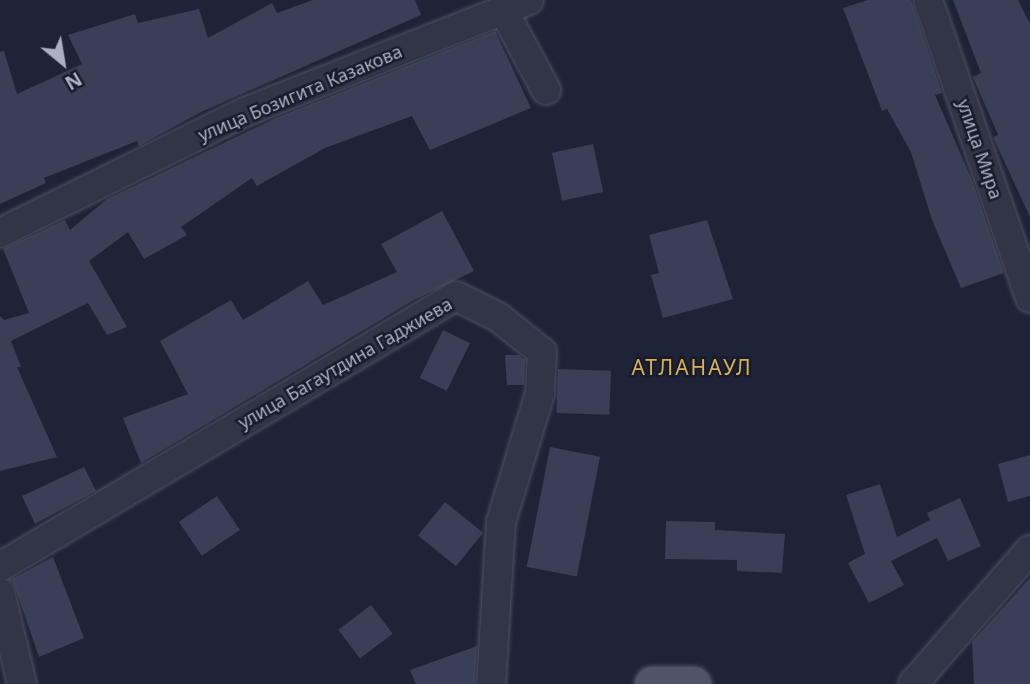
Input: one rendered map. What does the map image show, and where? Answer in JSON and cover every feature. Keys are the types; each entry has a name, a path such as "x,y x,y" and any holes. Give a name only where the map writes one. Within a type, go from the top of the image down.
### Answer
{"main road":[{"path":"652,684 693,684"}],"street":[{"name":"улица Бозигита Казакова","path":"0,233 245,112 529,0"},
{"name":"улица Мира","path":"928,0 1030,298"},
{"path":"503,10 546,90"},
{"name":"улица Багаутдина Гаджиева","path":"0,567 456,296 498,317 542,352 540,393 501,522 491,684"},
{"path":"913,684 1030,550"},
{"path":"0,595 22,684"}],"building":[{"path":"313,0 415,0 421,15 201,112 139,146 137,141 44,178 46,183 0,204 0,52 4,51 17,94 82,64 68,35 135,14 138,23 199,9 208,38 272,3 277,13"},
{"path":"868,0 911,0 942,93 935,95 972,180 1004,273 961,288 932,220 911,152 887,109 882,111 843,8"},
{"path":"953,0 1018,0 1030,24 1030,217 993,137 998,135 973,77 981,73"},
{"path":"495,31 531,108 430,150 412,116 325,148 257,186 252,178 181,227 187,235 144,259 128,232 89,261 127,327 107,335 88,303 11,341 21,367 17,367 57,457 0,471 0,316 4,320 29,313 3,249 65,220 70,230 107,199 276,118"},
{"path":"593,144 603,192 562,201 552,153"},
{"path":"442,211 474,271 414,300 141,463 123,418 188,394 160,341 231,300 243,320 308,281 323,305 397,272 381,244"},
{"path":"707,220 733,299 663,318 651,275 659,273 649,235"},
{"path":"443,330 470,343 447,391 420,378"},
{"path":"505,355 519,355 525,360 524,385 507,385"},
{"path":"558,369 611,371 609,415 556,413"},
{"path":"550,447 600,457 577,576 527,567"},
{"path":"1030,455 1030,496 1008,502 998,464"},
{"path":"84,467 96,491 35,524 22,496"},
{"path":"880,484 897,537 930,520 927,513 960,498 981,546 948,561 937,538 891,561 904,585 869,603 848,563 865,554 846,495"},
{"path":"217,496 240,530 202,556 179,522"},
{"path":"445,502 483,533 456,566 418,535"},
{"path":"666,521 715,522 715,530 785,534 782,573 737,571 737,560 665,559"},
{"path":"53,557 84,638 39,657 12,579"},
{"path":"1030,578 1030,684 974,684 972,642"},
{"path":"371,605 393,634 360,658 338,630"},
{"path":"477,646 475,684 416,684 410,670"}],"district":[{"name":"АТЛАНАУЛ","path":"692,367"}]}
